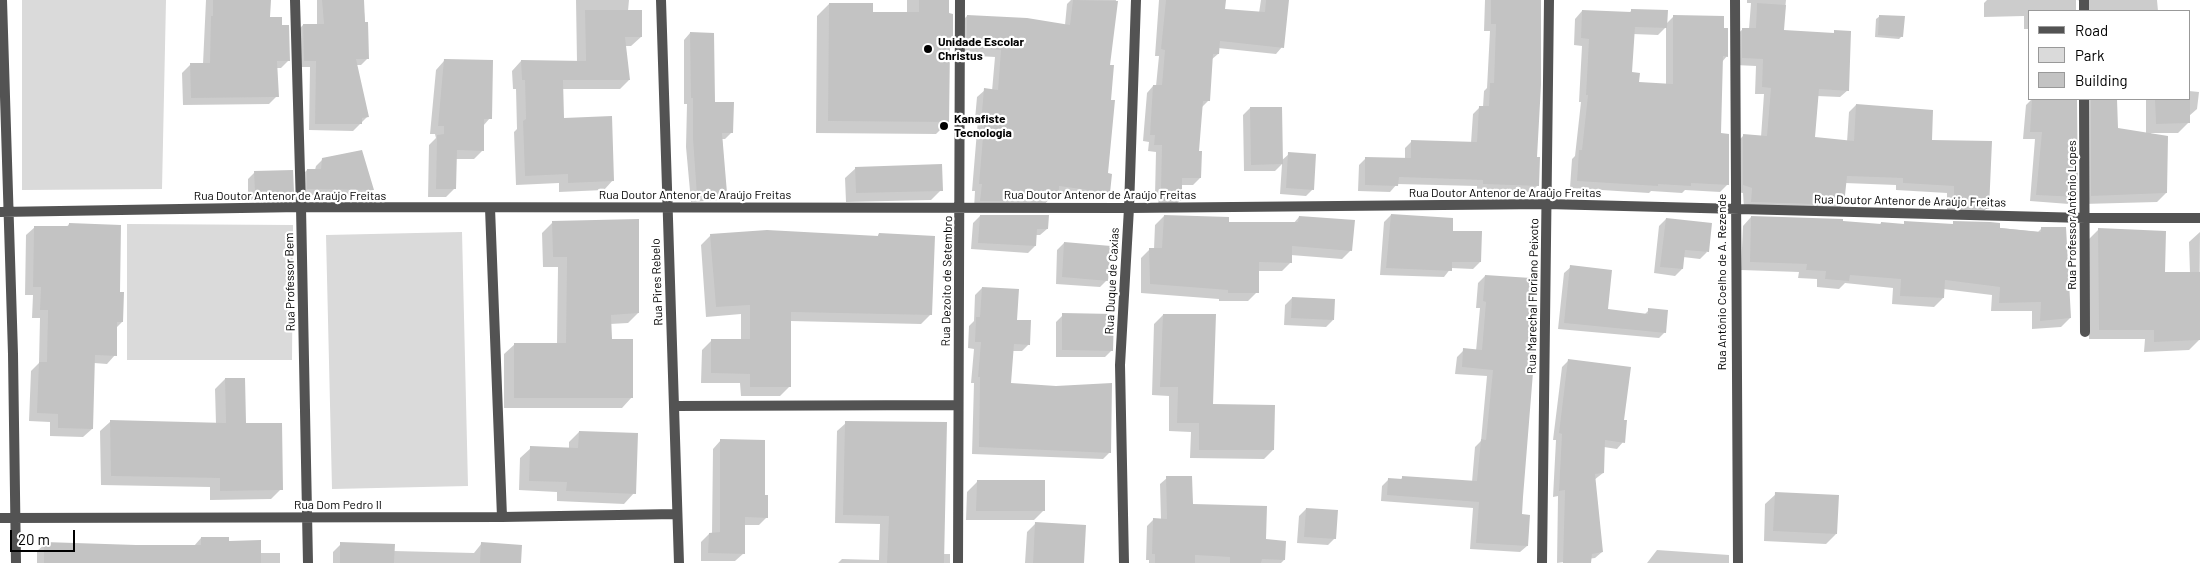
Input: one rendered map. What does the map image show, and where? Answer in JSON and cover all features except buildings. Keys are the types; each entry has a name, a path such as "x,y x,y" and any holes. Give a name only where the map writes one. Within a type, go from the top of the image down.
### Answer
{"street":[{"path":"2,0 4,212 14,354 14,518 16,563"},
{"name":"Rua Professor Bem","path":"294,0 301,207 308,563"},
{"name":"Rua Pires Rebelo","path":"661,0 666,207 675,406 676,514 679,563"},
{"name":"Rua Dezoito de Setembro","path":"958,563 957,405 960,207 960,0"},
{"name":"Rua Duque de Caxias","path":"1124,563 1120,365 1129,208 1136,0"},
{"name":"Rua Marechal Floriano Peixoto","path":"1542,563 1549,0"},
{"name":"Rua Antônio Coelho de A. Rezende","path":"1735,0 1738,563"},
{"name":"Rua Professor Antônio Lopes","path":"2084,100 2085,332"},
{"name":"Rua Doutor Antenor de Araújo Freitas","path":"4,212 301,207 1129,208 1547,204 2085,218 2200,218"},
{"path":"490,208 502,517"},
{"path":"675,406 957,405"},
{"name":"Rua Dom Pedro II","path":"0,518 502,517 676,514"}],"green space":[{"path":"22,0 166,0 162,189 22,190"},
{"path":"127,224 293,225 292,360 127,360"},
{"path":"462,232 468,486 332,489 326,235"}],"place":[{"name":"Unidade Escolar Christus","path":"928,49"},
{"name":"Kanafiste Tecnologia","path":"944,126"}]}
